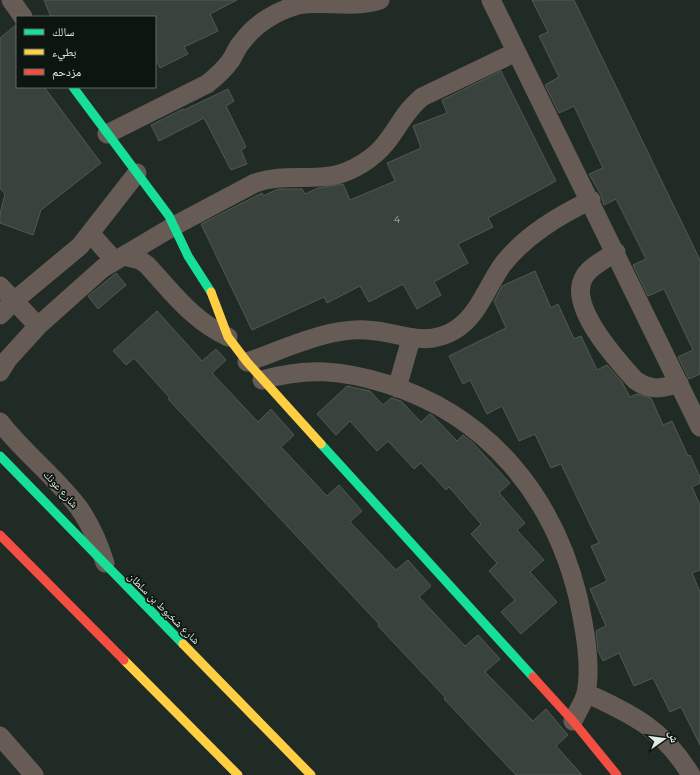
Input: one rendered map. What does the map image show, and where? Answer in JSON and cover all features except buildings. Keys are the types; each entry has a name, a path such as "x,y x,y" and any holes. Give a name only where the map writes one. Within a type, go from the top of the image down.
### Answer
{"street":[{"path":"10,0 22,16"},
{"path":"107,134 207,84 221,73 242,42 257,25 277,13 298,5 320,2 362,4 380,0"},
{"path":"491,0 591,200 700,427"},
{"path":"0,372 8,359 38,326 119,258 174,226 255,183 269,178 284,176 311,179 338,174 363,163 384,145 409,107 422,97 516,52"},
{"path":"74,88 107,134 163,206 186,251 214,295 228,337 247,362 573,721 617,775"},
{"path":"0,315 14,301 80,246 91,234 137,173"},
{"path":"247,362 334,332 366,330 411,339 426,340 455,330 467,321 504,263 522,244 543,226 566,212 591,200"},
{"path":"91,234 119,258 140,260 147,265 190,313 201,323 228,337"},
{"path":"616,252 592,268 584,276 580,292 588,315 598,334 635,380 642,385 657,389 679,383"},
{"path":"0,286 38,326"},
{"path":"397,388 411,339"},
{"path":"262,380 294,373 320,371 359,376 397,388 432,402 465,422 494,446 520,475 542,506 560,540 573,576 582,614 588,656 586,693 573,721"},
{"name":"شارع عونك","path":"0,422 10,435 66,492 79,509 100,546 106,566"},
{"name":"شارع شخبوط بن سلطان","path":"0,456 312,775"},
{"path":"0,535 238,775"},
{"path":"586,693 632,715 657,732 678,754 691,775"},
{"path":"0,736 34,775"},
{"path":"201,739 224,775"}],"traffic: fast":[{"path":"74,88 169,216 188,256 211,292"},
{"path":"321,444 533,677"},
{"path":"0,456 183,644"}],"traffic: slow":[{"path":"211,292 228,337 247,362 321,444"},
{"path":"183,644 311,775"},
{"path":"124,660 238,775"}],"traffic: jam":[{"path":"0,535 124,660"},
{"path":"533,677 573,721 617,775"}]}
